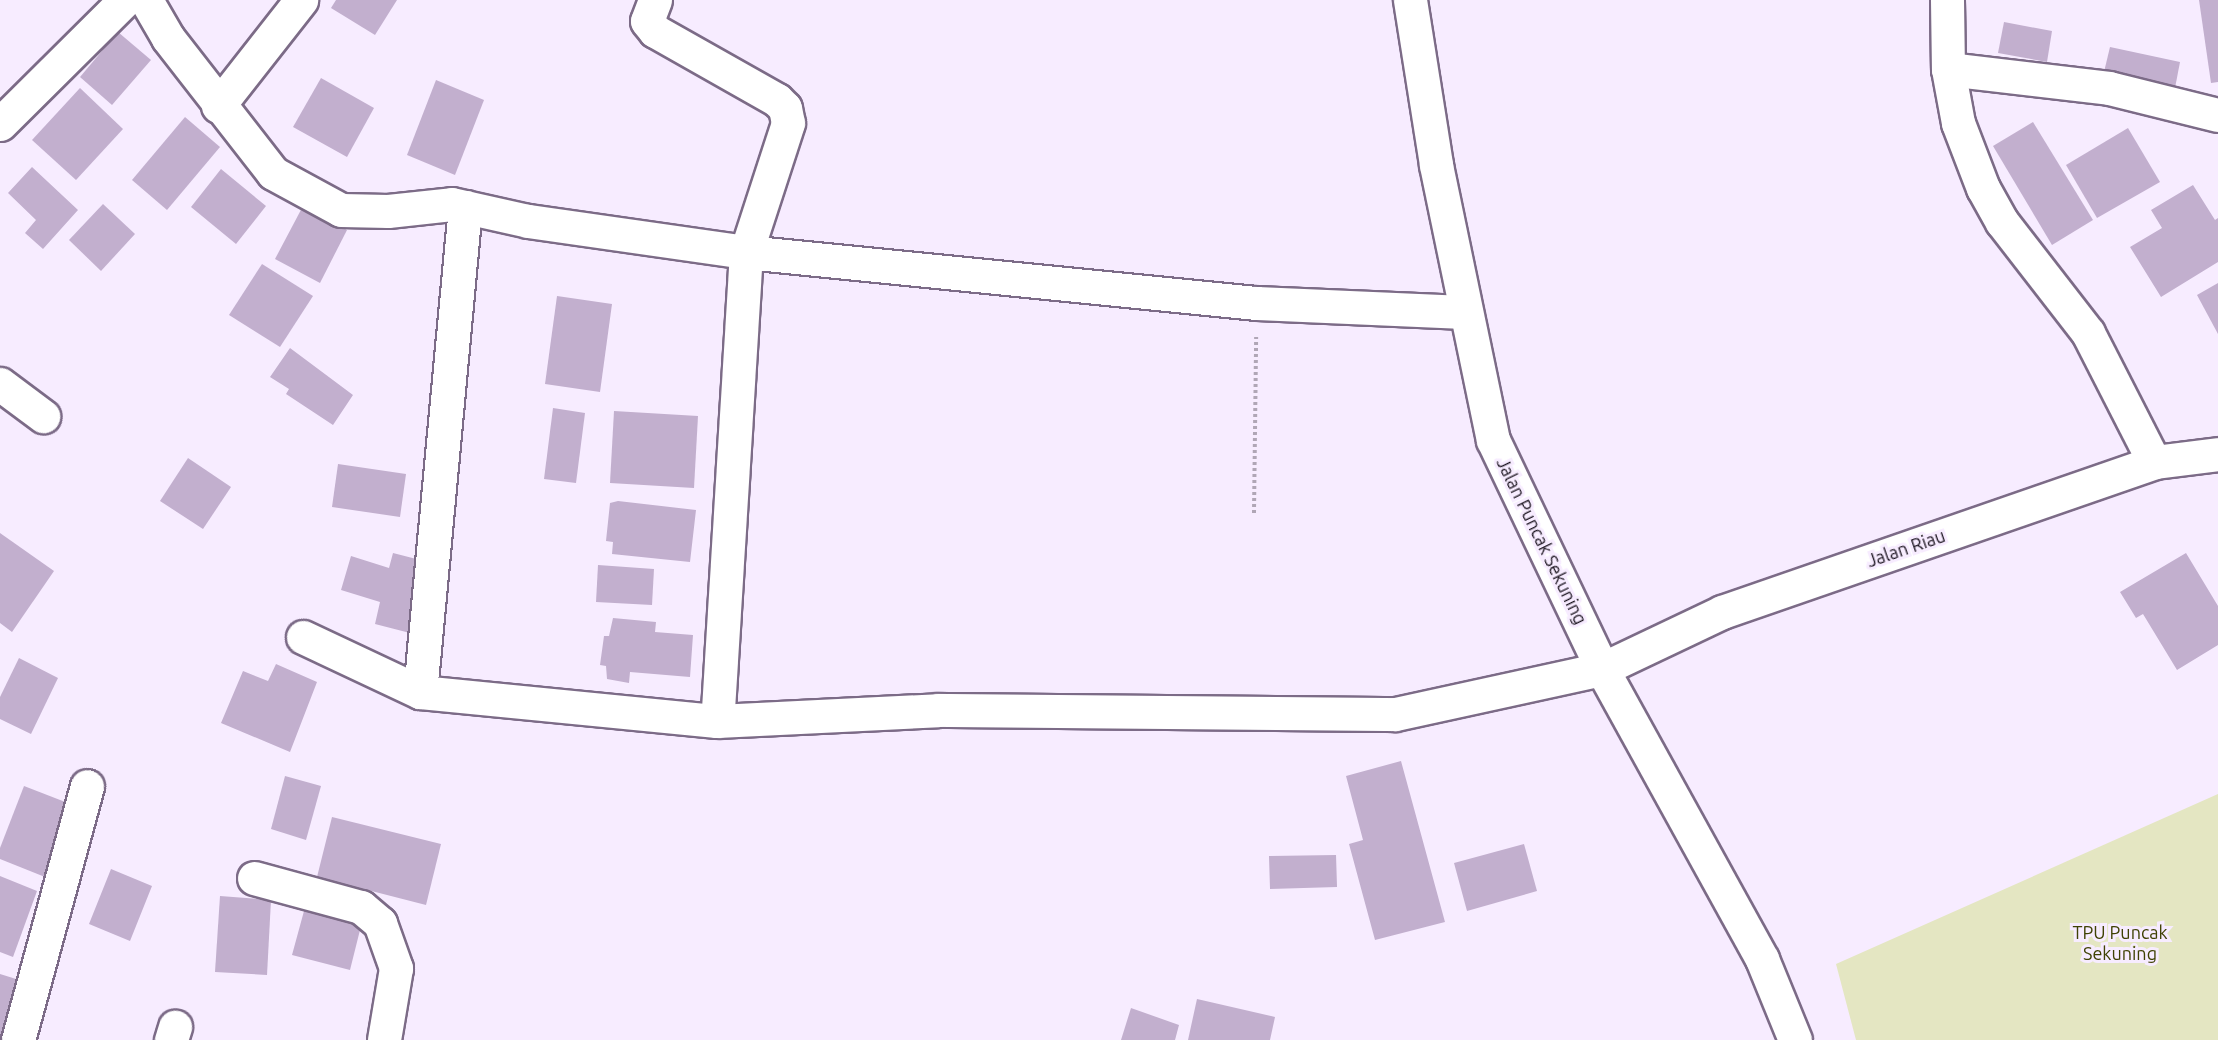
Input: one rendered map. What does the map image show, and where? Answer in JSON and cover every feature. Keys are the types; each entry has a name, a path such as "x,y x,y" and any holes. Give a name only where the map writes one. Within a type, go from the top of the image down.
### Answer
{"street":[{"path":"3,115 125,0"},
{"path":"146,0 168,38 218,106 273,173 341,210 388,211 452,204 528,221 746,252 1256,303 1465,312"},
{"path":"218,106 301,0"},
{"path":"655,0 647,21 655,31 777,100 785,108 788,123 783,147 746,252 717,722"},
{"name":"Jalan Puncak Sekuning","path":"1410,0 1436,165 1492,440 1602,669 1762,959 1796,1040"},
{"path":"1947,0 1948,69 1958,123 1983,188 2002,222 2088,333 2154,462"},
{"path":"1948,69 2109,88 2218,115"},
{"path":"420,692 465,207"},
{"path":"0,384 43,416"},
{"name":"Jalan Riau","path":"303,638 420,692 717,722 938,710 1395,714 1602,669 1722,612 2154,462 2218,454"},
{"path":"18,1040 87,786"},
{"path":"254,878 361,907 380,923 396,968 384,1040"}],"path":[{"path":"1254,513 1256,303"}],"green space":[{"name":"TPU Puncak Sekuning","path":"2218,794 2218,1040 1856,1040 1836,964"}],"building":[{"path":"336,0 397,0 375,35 331,8"},
{"path":"2199,0 2218,0 2218,82 2211,83"},
{"path":"2004,22 2052,31 2047,62 1998,53"},
{"path":"118,32 151,60 112,105 80,77"},
{"path":"2110,47 2180,62 2175,88 2104,72"},
{"path":"321,78 374,108 347,157 293,127"},
{"path":"436,80 484,100 455,175 407,155"},
{"path":"80,88 123,129 76,180 32,140"},
{"path":"185,117 220,147 167,210 132,180"},
{"path":"2033,122 2093,220 2052,245 1993,146"},
{"path":"2128,128 2160,182 2097,218 2066,165"},
{"path":"32,167 78,210 43,249 25,233 36,220 8,193"},
{"path":"221,169 266,206 236,244 191,207"},
{"path":"2193,185 2215,220 2218,218 2218,262 2161,297 2130,247 2162,228 2151,210"},
{"path":"103,204 135,234 101,271 69,240"},
{"path":"303,206 347,230 320,283 275,259"},
{"path":"262,264 313,296 280,347 229,315"},
{"path":"2218,283 2218,334 2197,295"},
{"path":"557,296 612,304 600,392 545,384"},
{"path":"290,348 353,395 333,425 286,394 289,389 270,377"},
{"path":"553,408 585,413 576,483 544,479"},
{"path":"614,411 698,416 694,488 610,483"},
{"path":"188,458 231,487 203,529 160,501"},
{"path":"338,464 406,474 400,517 332,507"},
{"path":"618,501 696,510 690,562 612,554 613,542 606,541 610,503"},
{"path":"0,533 54,571 12,632 0,623"},
{"path":"393,553 428,562 410,633 375,624 380,602 341,590 351,556 389,568"},
{"path":"2186,553 2218,606 2218,645 2177,670 2143,614 2136,618 2120,592"},
{"path":"598,565 654,569 652,605 596,602"},
{"path":"613,618 656,622 655,632 693,635 690,677 630,672 629,683 607,679 606,666 600,665 604,636 609,636"},
{"path":"19,658 58,678 31,734 0,719 0,697"},
{"path":"276,664 317,682 290,752 221,723 243,671 268,681"},
{"path":"1401,761 1445,922 1375,940 1349,844 1363,840 1346,776"},
{"path":"285,776 321,786 306,840 271,829"},
{"path":"24,786 73,805 45,877 0,859 0,848"},
{"path":"332,817 441,844 426,905 317,877"},
{"path":"1524,844 1537,891 1467,911 1454,863"},
{"path":"1336,855 1337,887 1270,889 1269,856"},
{"path":"111,869 152,886 130,941 89,924"},
{"path":"0,876 37,891 13,957 0,952"},
{"path":"220,896 271,900 267,975 215,972"},
{"path":"304,911 361,926 350,970 292,955"},
{"path":"0,974 29,983 13,1040 0,1040"},
{"path":"1197,999 1275,1017 1270,1040 1188,1040"},
{"path":"1131,1008 1179,1025 1175,1040 1121,1040"}]}
